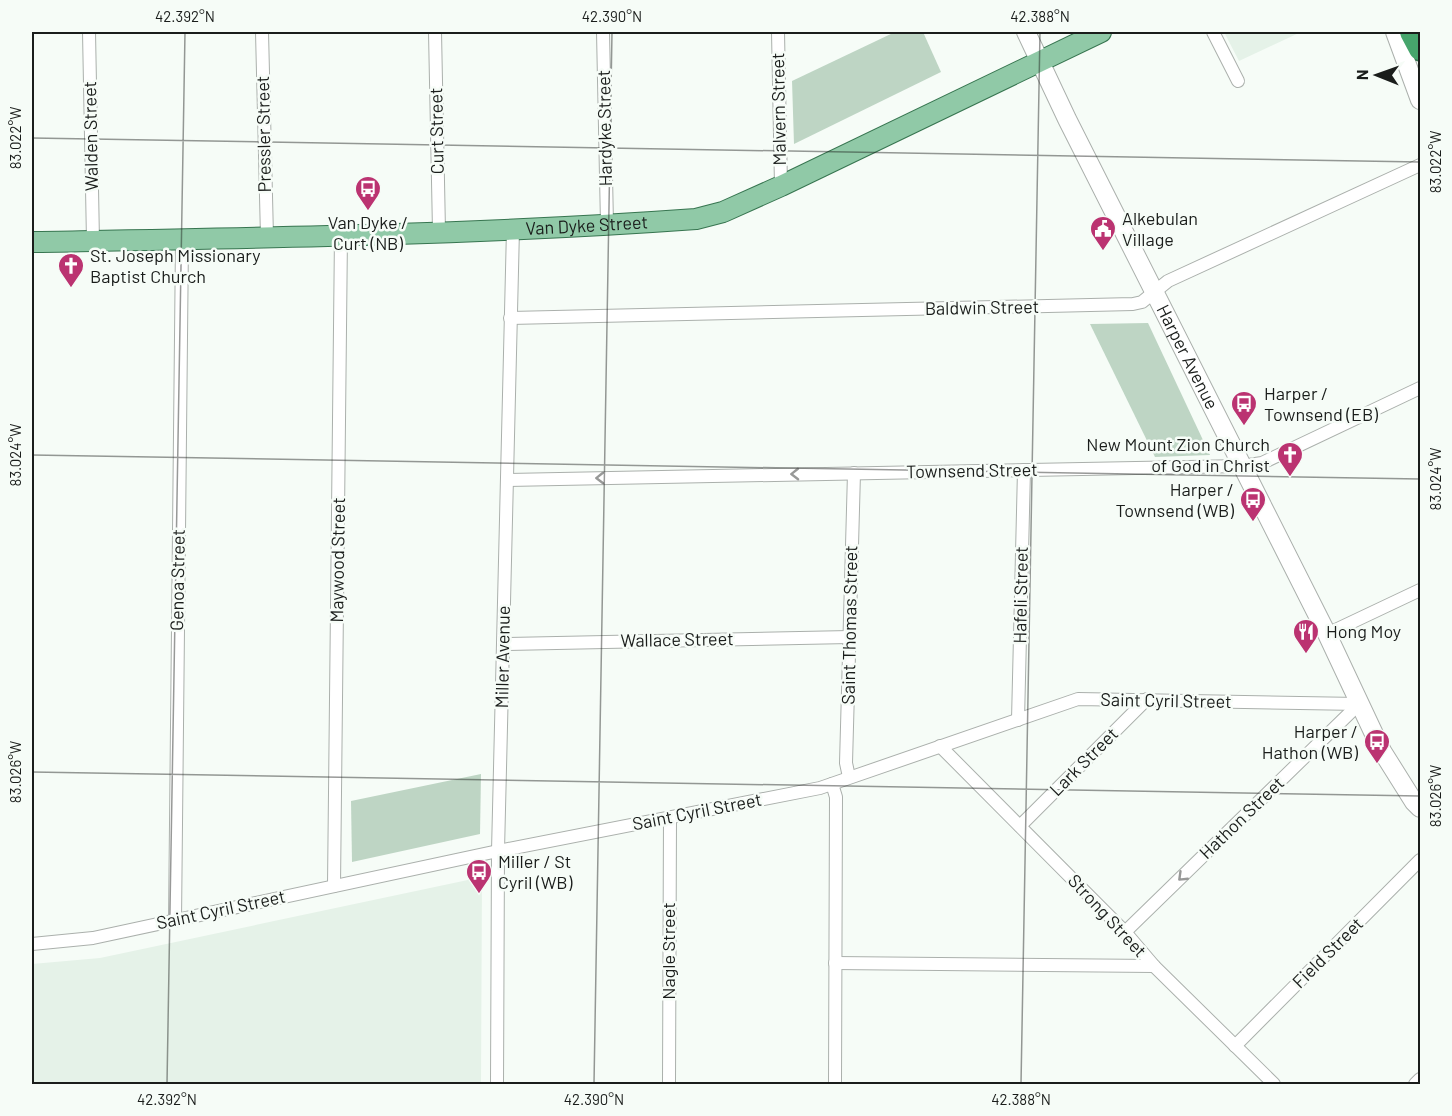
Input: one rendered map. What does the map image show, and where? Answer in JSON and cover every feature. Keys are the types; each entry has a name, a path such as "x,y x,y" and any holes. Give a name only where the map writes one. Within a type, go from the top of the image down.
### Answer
{"highway":[{"path":"1411,32 1420,49"}],"main road":[{"name":"Van Dyke Street","path":"32,242 341,235 696,219 723,212 781,186 1101,32"}],"street":[{"name":"Walden Street","path":"89,32 93,241"},
{"name":"Pressler Street","path":"262,32 267,237"},
{"name":"Curt Street","path":"435,32 439,231"},
{"name":"Hardyke Street","path":"603,32 607,224"},
{"name":"Malvern Street","path":"777,32 781,186"},
{"name":"Harper Avenue","path":"1026,32 1327,634 1382,751 1414,788 1420,808"},
{"path":"1213,32 1238,81"},
{"path":"1395,32 1420,100"},
{"name":"Baldwin Street","path":"510,318 1133,304 1142,302 1168,281 1420,165"},
{"name":"Miller Avenue","path":"497,1084 498,851 513,229"},
{"name":"Maywood Street","path":"334,886 341,235"},
{"name":"Genoa Street","path":"175,921 182,240"},
{"name":"Townsend Street","path":"507,480 1242,466 1262,463 1420,388"},
{"name":"Hafeli Street","path":"1018,720 1024,470"},
{"name":"Saint Thomas Street","path":"849,777 846,763 854,473"},
{"path":"1327,634 1420,590"},
{"name":"Wallace Street","path":"503,644 850,637"},
{"name":"Saint Cyril Street","path":"32,944 93,938 498,851 832,784 1078,699 1359,704"},
{"name":"Lark Street","path":"1020,826 1148,699"},
{"name":"Hathon Street","path":"1125,932 1359,704"},
{"name":"Strong Street","path":"940,746 1125,932 1154,966 1274,1084"},
{"path":"832,784 836,797 835,1084"},
{"name":"Nagle Street","path":"669,1084 670,818"},
{"name":"Field Street","path":"1235,1046 1420,860"},
{"path":"835,963 1154,966"},
{"path":"1415,1084 1420,1079"}],"shaded area":[{"path":"1224,32 1301,32 1239,61"},
{"path":"482,877 481,1084 32,1084 32,964 100,958"}],"green space":[{"path":"895,32 923,32 941,72 794,144 792,81"},
{"path":"1148,323 1210,455 1155,457 1090,324"},
{"path":"481,774 480,834 352,862 351,801"}],"place":[{"name":"Van Dyke / Curt (NB)","path":"368,212"},
{"name":"Alkebulan Village","path":"1103,252"},
{"name":"St. Joseph Missionary Baptist Church","path":"71,289"},
{"name":"Harper / Townsend (EB)","path":"1244,427"},
{"name":"New Mount Zion Church of God in Christ","path":"1290,478"},
{"name":"Harper / Townsend (WB)","path":"1253,523"},
{"name":"Hong Moy","path":"1306,655"},
{"name":"Harper / Hathon (WB)","path":"1377,765"},
{"name":"Miller / St Cyril (WB)","path":"479,895"}]}
